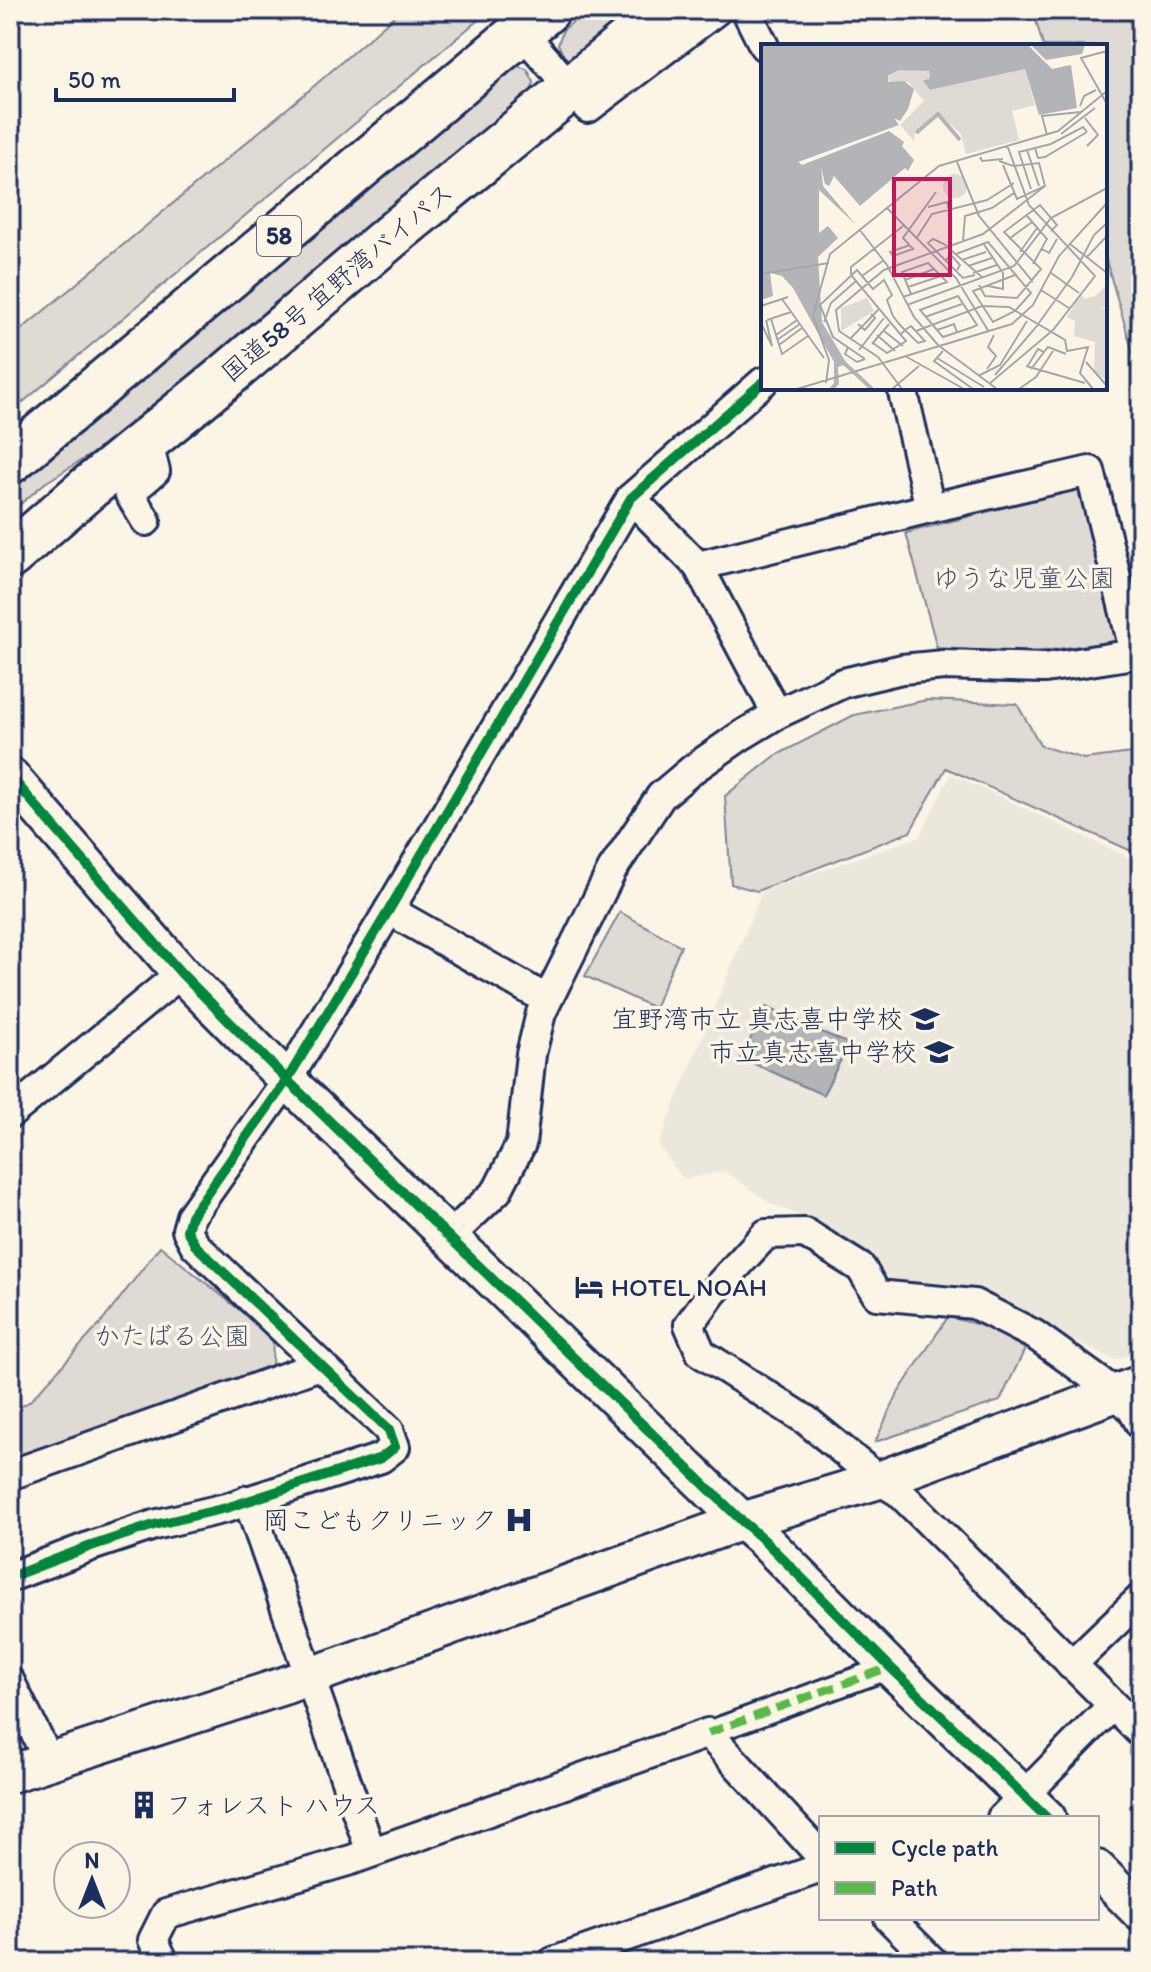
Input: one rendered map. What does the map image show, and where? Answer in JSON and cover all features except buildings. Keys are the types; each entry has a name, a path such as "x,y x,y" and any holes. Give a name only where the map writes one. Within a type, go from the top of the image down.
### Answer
{"highway":[{"name":"国道58号 宜野湾バイパス","path":"10,556 666,10"},
{"name":"58","path":"10,461 534,21"}],"street":[{"path":"534,21 569,88 588,108 717,10"},
{"path":"746,10 763,44"},
{"path":"10,1577 154,1525 226,1508 381,1458 395,1447 389,1430 195,1245 187,1230 191,1216 287,1080 631,498 761,384"},
{"path":"902,390 930,508"},
{"path":"146,521 129,493 155,471 147,440"},
{"path":"449,1237 497,1191 521,1144 531,1054 546,999 612,870 661,796 693,769 777,714 843,683 902,669 944,665 1045,668 1138,653 1090,471 698,566"},
{"path":"631,498 698,566 777,714"},
{"path":"10,776 181,973 287,1080 764,1540 1025,1810 1112,1706"},
{"path":"389,910 546,999"},
{"path":"10,1114 181,973"},
{"path":"1129,1389 974,1304 877,1295 861,1268 805,1233 766,1234 712,1293 689,1325 701,1353 806,1420 879,1480 899,1492 1141,1733"},
{"path":"10,1475 320,1365"},
{"path":"1129,1389 1132,1409 1141,1425"},
{"path":"10,1774 309,1677 742,1521 879,1480 1129,1389"},
{"path":"248,1500 371,1852"},
{"path":"1071,1665 1141,1598"},
{"path":"164,1962 153,1940 166,1914 351,1860 890,1667"},
{"path":"10,1682 49,1761"},
{"path":"708,1733 819,1854"},
{"path":"553,1962 819,1869"},
{"path":"1099,1871 1141,1913"},
{"path":"898,1921 933,1962"}],"shaded area":[{"name":"宜野湾市立 真志喜中学校","path":"951,774 1141,863 1141,1350 1115,1360 979,1298 893,1287 879,1263 827,1226 771,1204 725,1171 684,1179 658,1146 762,891 919,837"},
{"path":"766,1007 849,1044 823,1095 741,1058"}],"green space":[{"path":"401,10 490,10 10,413 10,339"},
{"path":"588,10 654,10 577,64 564,57 558,44 563,30"},
{"path":"1033,10 1141,10 1141,380 1107,264 1107,44 1042,44"},
{"path":"505,66 527,69 534,82 529,97 136,426 45,483 10,513 10,483"},
{"name":"ゆうな児童公園","path":"1079,488 1118,641 1027,653 937,648 906,533"},
{"path":"927,700 1017,704 1041,746 1084,759 1141,752 1141,849 1136,853 946,768 910,832 757,891 731,884 725,796 775,756 854,715"},
{"path":"620,912 681,946 654,1008 585,976"},
{"name":"かたばる公園","path":"160,1246 273,1337 272,1367 10,1462 10,1413 30,1401 101,1323"},
{"path":"948,1317 984,1326 1025,1349 1000,1401 875,1442 898,1393"}],"marked path":[{"path":"708,1733 890,1667"}],"cycle path":[{"path":"10,1577 154,1525 226,1508 381,1458 395,1447 389,1430 195,1245 187,1230 191,1216 287,1080 631,498 761,384"},
{"path":"10,776 181,973 287,1080 1045,1816"}],"place":[{"name":"宜野湾市立 真志喜中学校","path":"925,1019"},
{"name":"市立真志喜中学校","path":"939,1052"},
{"name":"HOTEL NOAH","path":"589,1287"},
{"name":"岡こどもクリニック","path":"519,1520"},
{"name":"フォレスト ハウス","path":"144,1805"}]}
